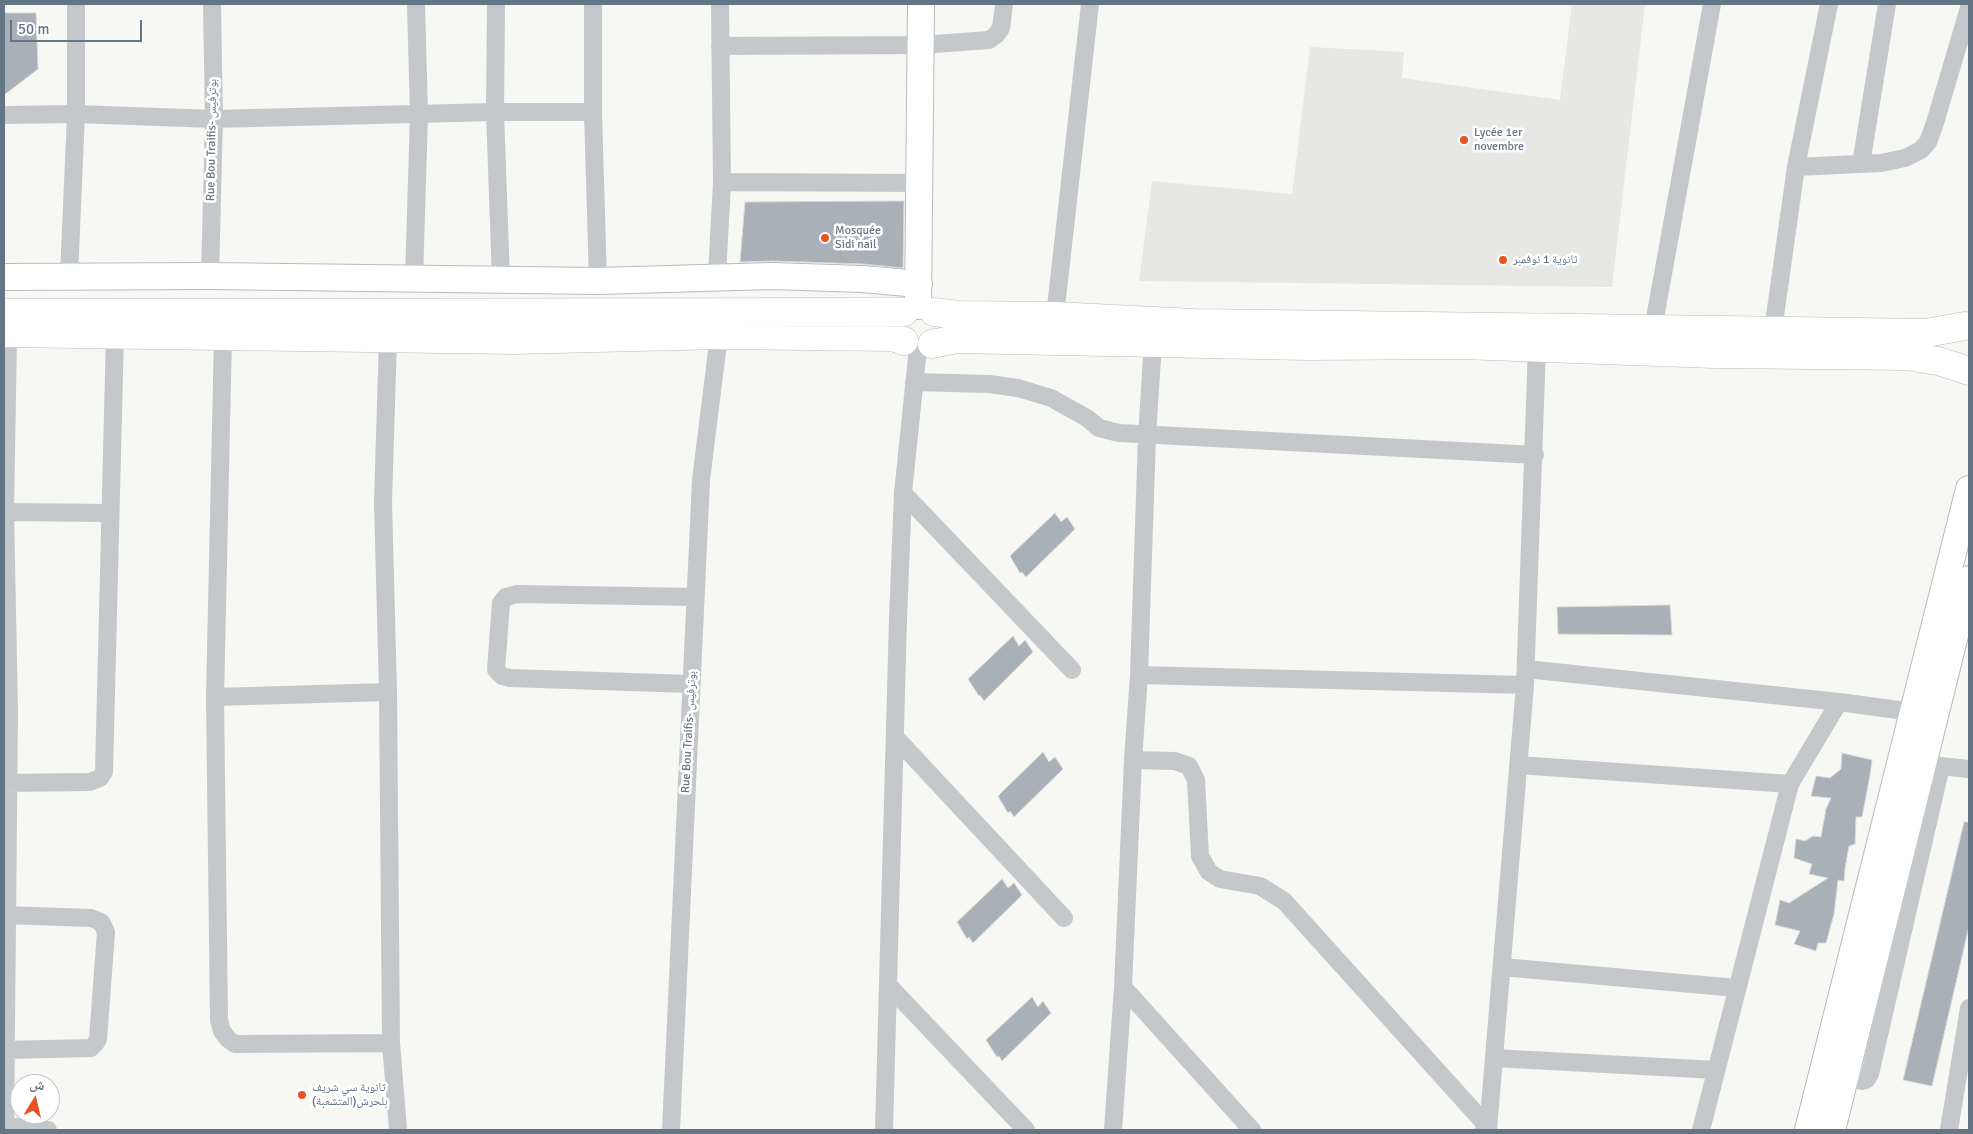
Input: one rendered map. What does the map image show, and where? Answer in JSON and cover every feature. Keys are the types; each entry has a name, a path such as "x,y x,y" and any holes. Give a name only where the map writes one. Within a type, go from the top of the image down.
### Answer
{"highway":[{"path":"918,345 940,332 938,318 919,304"},
{"path":"918,345 900,337 898,327 919,304"},
{"path":"5,326 919,304 959,315 1054,316 1194,323 1926,333 1967,322"},
{"path":"1967,322 1961,341 1963,357 1969,370"},
{"path":"5,326 115,334 388,339 515,340 719,335 893,337 918,345 956,339 1537,347 1724,354 1907,356 1938,361 1969,370"}],"main road":[{"path":"4,277 210,276 598,281 717,276 782,276 862,279 919,304 921,4"},
{"path":"1808,1130 1969,489"},
{"path":"1832,1130 1932,765 1969,579"}],"street":[{"path":"69,276 76,114 76,4"},
{"name":"Rue Bou Traifis- بوترفيس","path":"210,276 214,118 212,4"},
{"path":"414,279 419,115 416,4"},
{"path":"496,4 495,112 501,280"},
{"path":"593,4 593,112 598,281"},
{"path":"717,276 722,182 720,4"},
{"path":"720,46 921,45 989,40 996,36 1001,28 1004,4"},
{"path":"1054,316 1090,4"},
{"path":"1653,329 1712,4"},
{"path":"1773,330 1796,167 1829,4"},
{"path":"1860,164 1887,4"},
{"path":"1796,167 1881,162 1905,158 1921,150 1928,142 1969,8"},
{"path":"4,115 76,114 214,118 495,112 593,112"},
{"path":"722,182 920,183"},
{"path":"5,326 5,1128 48,1130"},
{"path":"6,783 90,782 100,778 104,772 115,334"},
{"name":"Rue Bou Traifis- بوترفيس","path":"671,1130 701,480 719,335"},
{"path":"223,336 215,697 219,1020 222,1031 235,1044 391,1044"},
{"path":"388,339 383,502 388,692 391,1044 398,1130"},
{"path":"1113,1130 1123,987 1133,760 1139,675 1147,436 1153,343"},
{"path":"884,1130 903,493 918,345"},
{"path":"1487,1129 1526,677 1535,455 1537,347"},
{"path":"914,382 989,384 1018,388 1051,398 1087,418 1099,428 1119,433 1147,436 1535,455"},
{"path":"903,493 1072,670"},
{"path":"4,512 110,513"},
{"path":"691,684 510,678 502,676 496,670 501,604 506,597 517,594 695,597"},
{"path":"1139,675 1526,677 1839,702 1912,712"},
{"path":"215,697 388,692"},
{"path":"1701,1130 1790,784 1839,702"},
{"path":"895,737 1064,918"},
{"path":"1133,760 1175,761 1190,766 1196,780 1200,856 1209,872 1220,879 1260,886 1284,901 1487,1129"},
{"path":"1518,765 1790,784"},
{"path":"1932,765 1969,769"},
{"path":"5,915 91,918 101,922 106,932 98,1039 95,1044 91,1048 5,1050"},
{"path":"1502,967 1737,988"},
{"path":"888,985 1026,1130"},
{"path":"1123,987 1252,1130"},
{"path":"1949,1130 1969,1008"},
{"path":"1494,1058 1716,1070"}],"shaded area":[{"name":"Lycée 1er novembre","path":"1572,4 1645,4 1612,287 1139,281 1152,181 1292,194 1310,47 1404,52 1402,78 1560,100"}],"building":[{"path":"4,13 36,13 38,69 4,95"},
{"name":"Mosquée Sidi nail","path":"904,201 903,268 863,264 772,261 740,262 745,202"},
{"path":"1055,513 1061,522 1067,517 1075,529 1026,577 1022,572 1020,573 1010,556"},
{"path":"1670,605 1672,635 1558,634 1557,607"},
{"path":"1013,636 1019,646 1025,640 1033,652 984,701 968,679"},
{"path":"1043,752 1049,762 1055,757 1063,769 1014,817 1010,811 1008,813 998,796"},
{"path":"1842,753 1872,760 1862,817 1856,817 1855,844 1849,846 1844,881 1838,880 1834,914 1826,943 1818,943 1816,951 1794,944 1800,931 1775,925 1780,900 1789,903 1828,878 1809,874 1812,864 1794,858 1796,839 1805,841 1813,836 1821,837 1826,809 1831,798 1811,796 1816,776 1830,778 1841,769"},
{"path":"1964,822 1969,822 1969,926 1932,1086 1903,1080"},
{"path":"1002,879 1008,888 1014,883 1022,895 973,943 969,937 967,939 957,922"},
{"path":"1032,997 1038,1007 1043,1001 1051,1013 1002,1061 999,1056 997,1057 986,1040"}],"place":[{"name":"Lycée 1er novembre","path":"1464,140"},
{"name":"Mosquée Sidi nail","path":"825,238"},
{"name":"ثانوية 1 نوفمبر","path":"1503,260"},
{"name":"ثانوية سي شريف بلحرش(المتشعبة)","path":"302,1095"}]}
